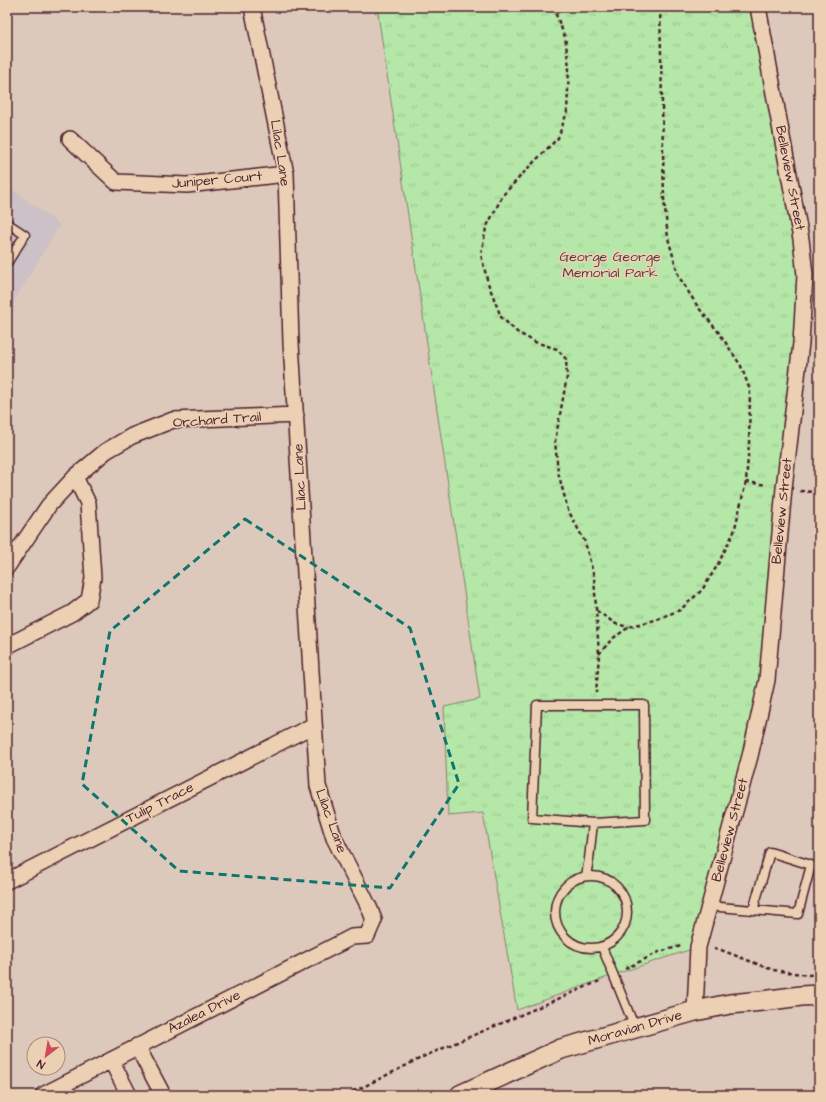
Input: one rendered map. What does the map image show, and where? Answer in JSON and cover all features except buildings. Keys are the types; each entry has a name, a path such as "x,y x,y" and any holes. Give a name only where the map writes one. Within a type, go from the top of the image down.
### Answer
{"street":[{"name":"Lilac Lane","path":"252,7 286,174 292,343 318,786 334,838 369,907 374,920 367,936"},
{"name":"Belleview Street","path":"695,1011 698,947 750,756 767,680 784,488 802,343 805,275 801,239 758,7"},
{"name":"Juniper Court","path":"70,139 116,182 187,185 286,174"},
{"name":"Orchard Trail","path":"7,566 49,505 75,477 106,451 132,436 173,420 296,415"},
{"path":"7,646 72,613 90,600 93,578 88,503 75,477"},
{"name":"Tulip Trace","path":"7,881 314,725"},
{"name":"Azalea Drive","path":"42,1095 352,937 367,936"},
{"name":"Moravian Drive","path":"463,1094 561,1049 695,1011 730,1004 762,1002 810,995"},
{"path":"137,1046 163,1095"},
{"path":"111,1060 129,1095"}],"lane":[{"path":"7,223 25,235 7,263"},
{"path":"537,705 595,705 644,705 645,820 593,823 532,818 537,705"},
{"path":"586,876 593,823"},
{"path":"709,906 753,910 798,914 811,865 770,852 753,910"},
{"path":"586,876 598,877 609,881 618,888 624,899 627,910 626,922 621,933 613,941 602,947 590,949 578,947 568,941 560,932 555,920 554,908 558,897 565,887 574,880 586,876"},
{"path":"602,947 635,1028"}],"path":[{"path":"553,7 565,37 569,67 566,112 558,138 503,195 486,228 481,255 488,283 502,317 517,332 535,342 557,349 566,359 568,377 555,441 558,472 568,510 585,542 594,577 599,655 595,705"},
{"path":"599,655 612,639 629,627 655,620 680,610 702,590 717,566 734,532 746,482 749,444 750,390 741,366 720,334 698,307 679,277 668,238 664,199 660,7"},
{"path":"746,482 784,488"},
{"path":"597,611 616,624 629,627"},
{"path":"347,1095 425,1056 613,975 659,952 681,946 721,950 773,970 808,975 819,974"}],"highlighted area":[{"path":"245,519 410,628 459,784 390,888 179,871 82,784 110,631"}],"shaded area":[{"path":"7,185 60,225 7,313"}],"green space":[{"name":"George George Memorial Park","path":"377,7 758,7 805,275 767,680 698,947 613,975 517,1010 483,813 448,816 444,707 480,699"}]}
